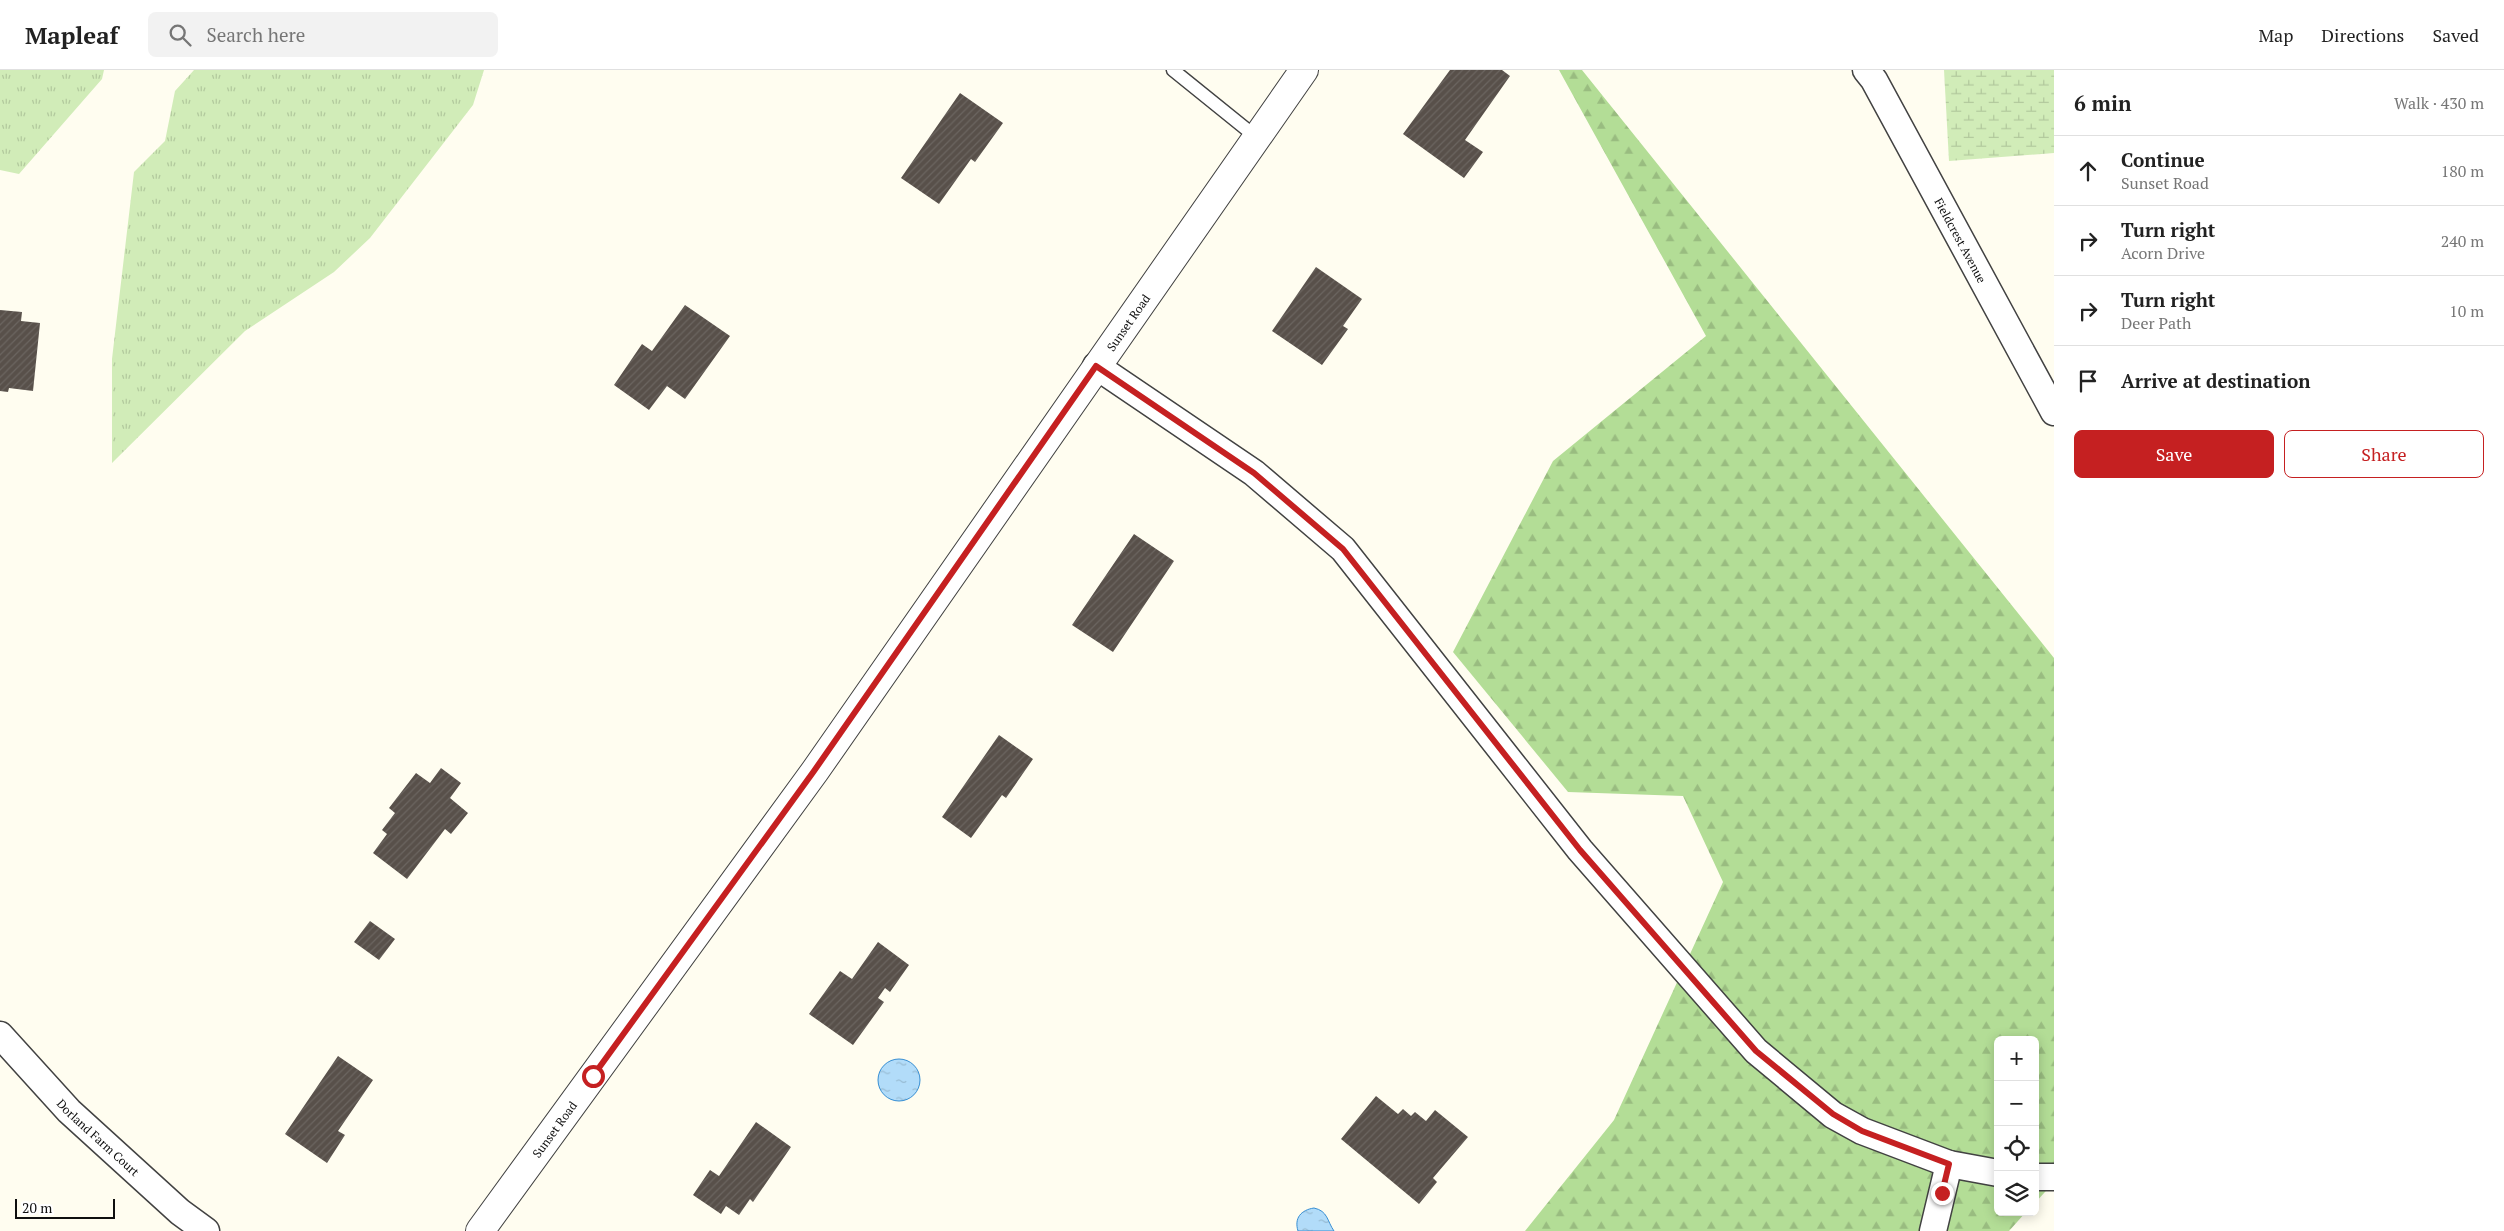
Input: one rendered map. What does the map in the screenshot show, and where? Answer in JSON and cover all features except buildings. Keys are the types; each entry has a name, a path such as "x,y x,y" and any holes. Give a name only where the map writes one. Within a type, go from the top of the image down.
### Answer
{"street":[{"name":"Sunset Road","path":"480,1231 814,771 1304,70"},
{"name":"Fieldcrest Avenue","path":"1866,70 1874,80 2054,412"},
{"path":"1096,366 1254,473 1343,549 1580,850 1756,1051 1833,1114 1862,1131 1949,1164 1994,1172"},
{"name":"Dorland Farm Court","path":"0,1035 69,1111 180,1212 206,1231"},
{"path":"1933,1231 1949,1164"},
{"path":"2039,1177 2054,1177"}],"lane":[{"path":"1174,70 1256,137"}],"green space":[{"path":"0,70 104,70 102,79 19,174 0,170"},
{"path":"194,70 484,70 473,105 370,238 334,272 245,331 112,463 112,359 134,172 165,141 175,91"},
{"path":"1559,70 1582,70 2054,658 2054,1182 2039,1199 2039,1036 1994,1036 1994,1216 2022,1216 2009,1231 1525,1231 1614,1120 1723,882 1683,796 1568,792 1453,652 1553,461 1706,336"},
{"path":"1944,70 2054,70 2054,153 1949,161"}],"water":[{"path":"899,1059 914,1065 920,1080 914,1095 899,1101 884,1095 878,1080 884,1065"},
{"path":"1314,1208 1319,1209 1325,1214 1334,1231 1298,1231 1297,1222 1300,1215"}],"route":[{"path":"593,1076 814,771 1096,366 1254,473 1343,549 1580,850 1666,951 1756,1051 1833,1114 1862,1131 1949,1164 1942,1193"}]}
